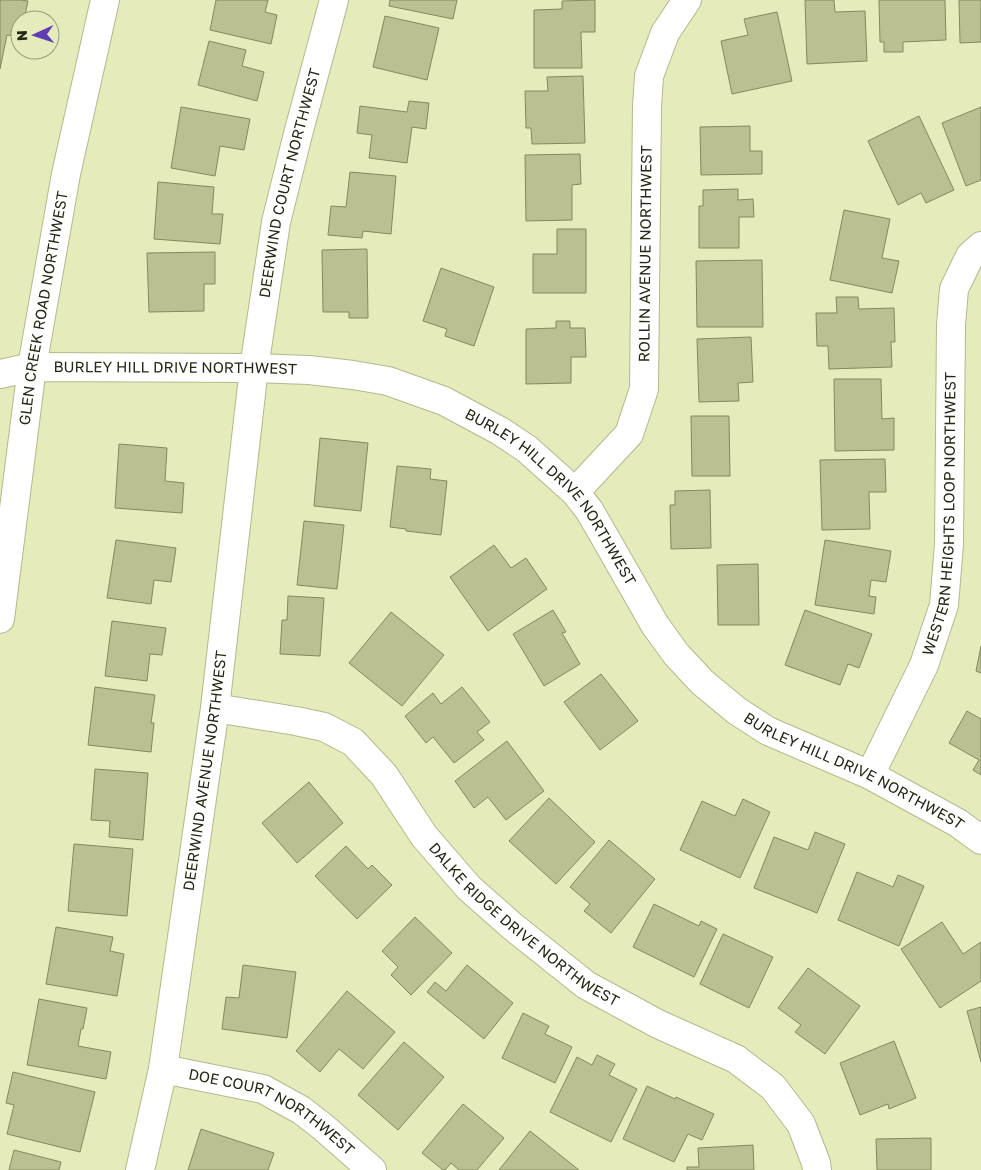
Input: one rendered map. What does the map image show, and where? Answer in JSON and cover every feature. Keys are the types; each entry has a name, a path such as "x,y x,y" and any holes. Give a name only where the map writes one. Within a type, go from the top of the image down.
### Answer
{"street":[{"name":"GLEN CREEK ROAD NORTHWEST","path":"0,619 32,367 66,174 104,0"},
{"name":"DEERWIND COURT NORTHWEST","path":"254,368 276,222 334,0"},
{"name":"ROLLIN AVENUE NORTHWEST","path":"575,492 629,434 644,389 646,107 649,76 665,33 687,0"},
{"name":"WESTERN HEIGHTS LOOP NORTHWEST","path":"870,776 924,665 944,605 949,544 951,325 954,289 970,256 981,246"},
{"name":"BURLEY HILL DRIVE NORTHWEST","path":"0,374 32,367 309,370 388,381 444,400 500,431 527,449 575,492 589,510 654,625 676,654 702,682 737,710 768,731 870,776 958,823 981,840"},
{"name":"DEERWIND AVENUE NORTHWEST","path":"140,1170 163,1069 215,708 254,368"},
{"name":"DALKE RIDGE DRIVE NORTHWEST","path":"215,708 296,721 324,728 353,742 384,775 424,836 469,888 512,926 586,985 658,1024 736,1059 773,1087 800,1124 817,1170"},
{"name":"DOE COURT NORTHWEST","path":"163,1069 263,1089 300,1110 323,1127 372,1170"}],"building":[{"path":"0,0 28,1 26,10 10,10 10,35 7,35 0,69"},
{"path":"216,0 268,0 265,12 277,15 271,44 210,30"},
{"path":"390,0 457,0 453,19 389,6"},
{"path":"595,0 595,32 581,32 582,68 534,68 534,10 562,9 562,1"},
{"path":"805,0 834,0 835,12 865,11 867,61 807,64"},
{"path":"879,0 945,0 946,40 903,42 903,52 884,52 884,42 880,42"},
{"path":"959,0 981,0 981,42 960,43"},
{"path":"777,12 792,81 732,94 721,41 748,35 744,19"},
{"path":"385,16 439,28 427,80 373,67"},
{"path":"209,41 246,50 242,66 264,72 257,101 198,85"},
{"path":"583,76 585,143 532,144 531,128 526,128 525,91 548,91 547,77"},
{"path":"409,101 429,103 426,129 412,127 407,163 369,158 372,135 357,133 360,106 407,112"},
{"path":"181,107 250,119 244,150 220,146 215,176 171,168"},
{"path":"981,107 981,180 966,186 942,123"},
{"path":"919,116 954,190 926,203 921,193 898,205 868,141"},
{"path":"750,126 750,151 762,151 762,174 701,175 700,127"},
{"path":"580,154 581,184 572,185 572,220 526,221 525,155"},
{"path":"350,172 396,176 391,234 363,231 362,238 328,235 331,206 346,207"},
{"path":"158,182 214,187 212,214 223,214 220,244 154,239"},
{"path":"738,189 738,200 753,199 754,217 739,217 739,248 699,248 699,206 703,206 703,190"},
{"path":"844,210 890,219 882,258 899,261 892,293 830,280"},
{"path":"557,229 586,229 586,293 533,293 533,254 557,254"},
{"path":"367,249 368,318 349,318 349,312 323,312 322,250"},
{"path":"215,252 215,284 204,284 204,311 149,312 147,253"},
{"path":"762,260 763,327 697,327 696,261"},
{"path":"441,268 494,287 474,346 445,336 447,329 423,321"},
{"path":"836,297 858,297 859,309 894,308 895,342 891,342 892,367 829,369 828,346 817,346 816,313 837,313"},
{"path":"556,321 570,321 570,328 585,328 586,357 571,357 571,383 526,384 526,329 556,328"},
{"path":"751,337 753,382 738,383 739,401 699,402 697,339"},
{"path":"834,379 881,379 882,419 894,418 894,450 835,451"},
{"path":"691,416 729,416 730,476 692,476"},
{"path":"320,438 368,443 361,511 314,506"},
{"path":"119,444 167,448 165,481 184,483 182,513 115,508"},
{"path":"885,459 886,492 869,492 870,529 822,530 820,460"},
{"path":"397,466 431,469 430,479 447,481 441,535 390,527"},
{"path":"710,490 711,548 671,549 670,505 675,505 675,491"},
{"path":"304,521 344,525 337,589 297,585"},
{"path":"116,540 176,548 171,582 154,580 151,604 107,598"},
{"path":"825,540 891,551 886,582 871,580 869,596 876,597 874,614 815,605"},
{"path":"494,545 511,568 526,558 547,589 488,631 450,577"},
{"path":"758,564 759,625 718,625 717,565"},
{"path":"288,596 324,598 320,656 280,654 282,620 287,620"},
{"path":"553,610 566,632 562,633 580,664 544,686 513,634"},
{"path":"805,610 872,634 859,668 848,664 840,685 785,665"},
{"path":"391,612 444,655 402,706 349,663"},
{"path":"112,621 166,628 162,655 150,654 147,681 105,676"},
{"path":"981,646 981,673 976,671"},
{"path":"601,674 638,721 600,750 564,702"},
{"path":"95,687 155,695 151,723 154,723 151,752 88,745"},
{"path":"462,687 490,722 477,732 484,740 454,763 433,737 426,743 405,716 433,693 441,704"},
{"path":"967,711 981,719 981,775 973,770 979,760 949,743"},
{"path":"507,741 544,791 506,820 488,797 474,808 455,781"},
{"path":"95,769 148,773 143,840 109,837 110,821 91,820"},
{"path":"309,782 343,823 297,863 262,823"},
{"path":"549,798 595,842 556,884 509,841"},
{"path":"743,799 770,812 740,878 680,850 702,801 735,816"},
{"path":"815,832 845,844 817,913 754,888 774,837 808,850"},
{"path":"609,840 655,879 611,933 584,911 590,904 570,887"},
{"path":"74,844 133,849 127,916 68,911"},
{"path":"346,846 368,869 372,865 392,885 357,919 315,876"},
{"path":"857,872 893,887 898,875 924,886 899,946 838,920"},
{"path":"654,904 699,926 701,921 717,929 694,977 633,947"},
{"path":"415,917 452,953 411,995 391,975 398,967 382,951"},
{"path":"942,922 963,954 981,942 981,981 940,1008 901,949"},
{"path":"56,927 113,937 110,951 124,954 117,996 46,984"},
{"path":"723,934 773,957 749,1008 700,984"},
{"path":"243,965 296,972 287,1038 222,1029 226,997 239,998"},
{"path":"467,965 513,1003 484,1039 427,992 435,982 446,991"},
{"path":"808,968 860,1006 825,1054 795,1032 801,1025 778,1008"},
{"path":"347,991 395,1032 363,1069 339,1049 320,1072 296,1051"},
{"path":"39,999 87,1008 78,1046 111,1052 106,1079 27,1065"},
{"path":"981,1007 981,1062 967,1011"},
{"path":"523,1013 549,1026 545,1034 572,1047 555,1083 502,1058"},
{"path":"894,1041 916,1098 889,1109 888,1104 860,1115 840,1063"},
{"path":"404,1042 444,1077 398,1130 358,1095"},
{"path":"597,1055 615,1064 609,1075 637,1089 611,1142 550,1112 577,1057 592,1065"},
{"path":"13,1072 95,1092 80,1152 7,1134 14,1105 6,1103"},
{"path":"647,1086 714,1114 702,1140 688,1134 674,1162 623,1139"},
{"path":"463,1104 504,1138 477,1170 459,1170 451,1163 443,1170 422,1153"},
{"path":"201,1129 274,1153 268,1170 188,1170"},
{"path":"530,1131 579,1170 499,1170"},
{"path":"931,1138 931,1170 877,1170 876,1139"},
{"path":"753,1145 754,1170 687,1170 687,1167 699,1167 698,1148"},
{"path":"14,1150 61,1162 59,1170 9,1170"}]}
